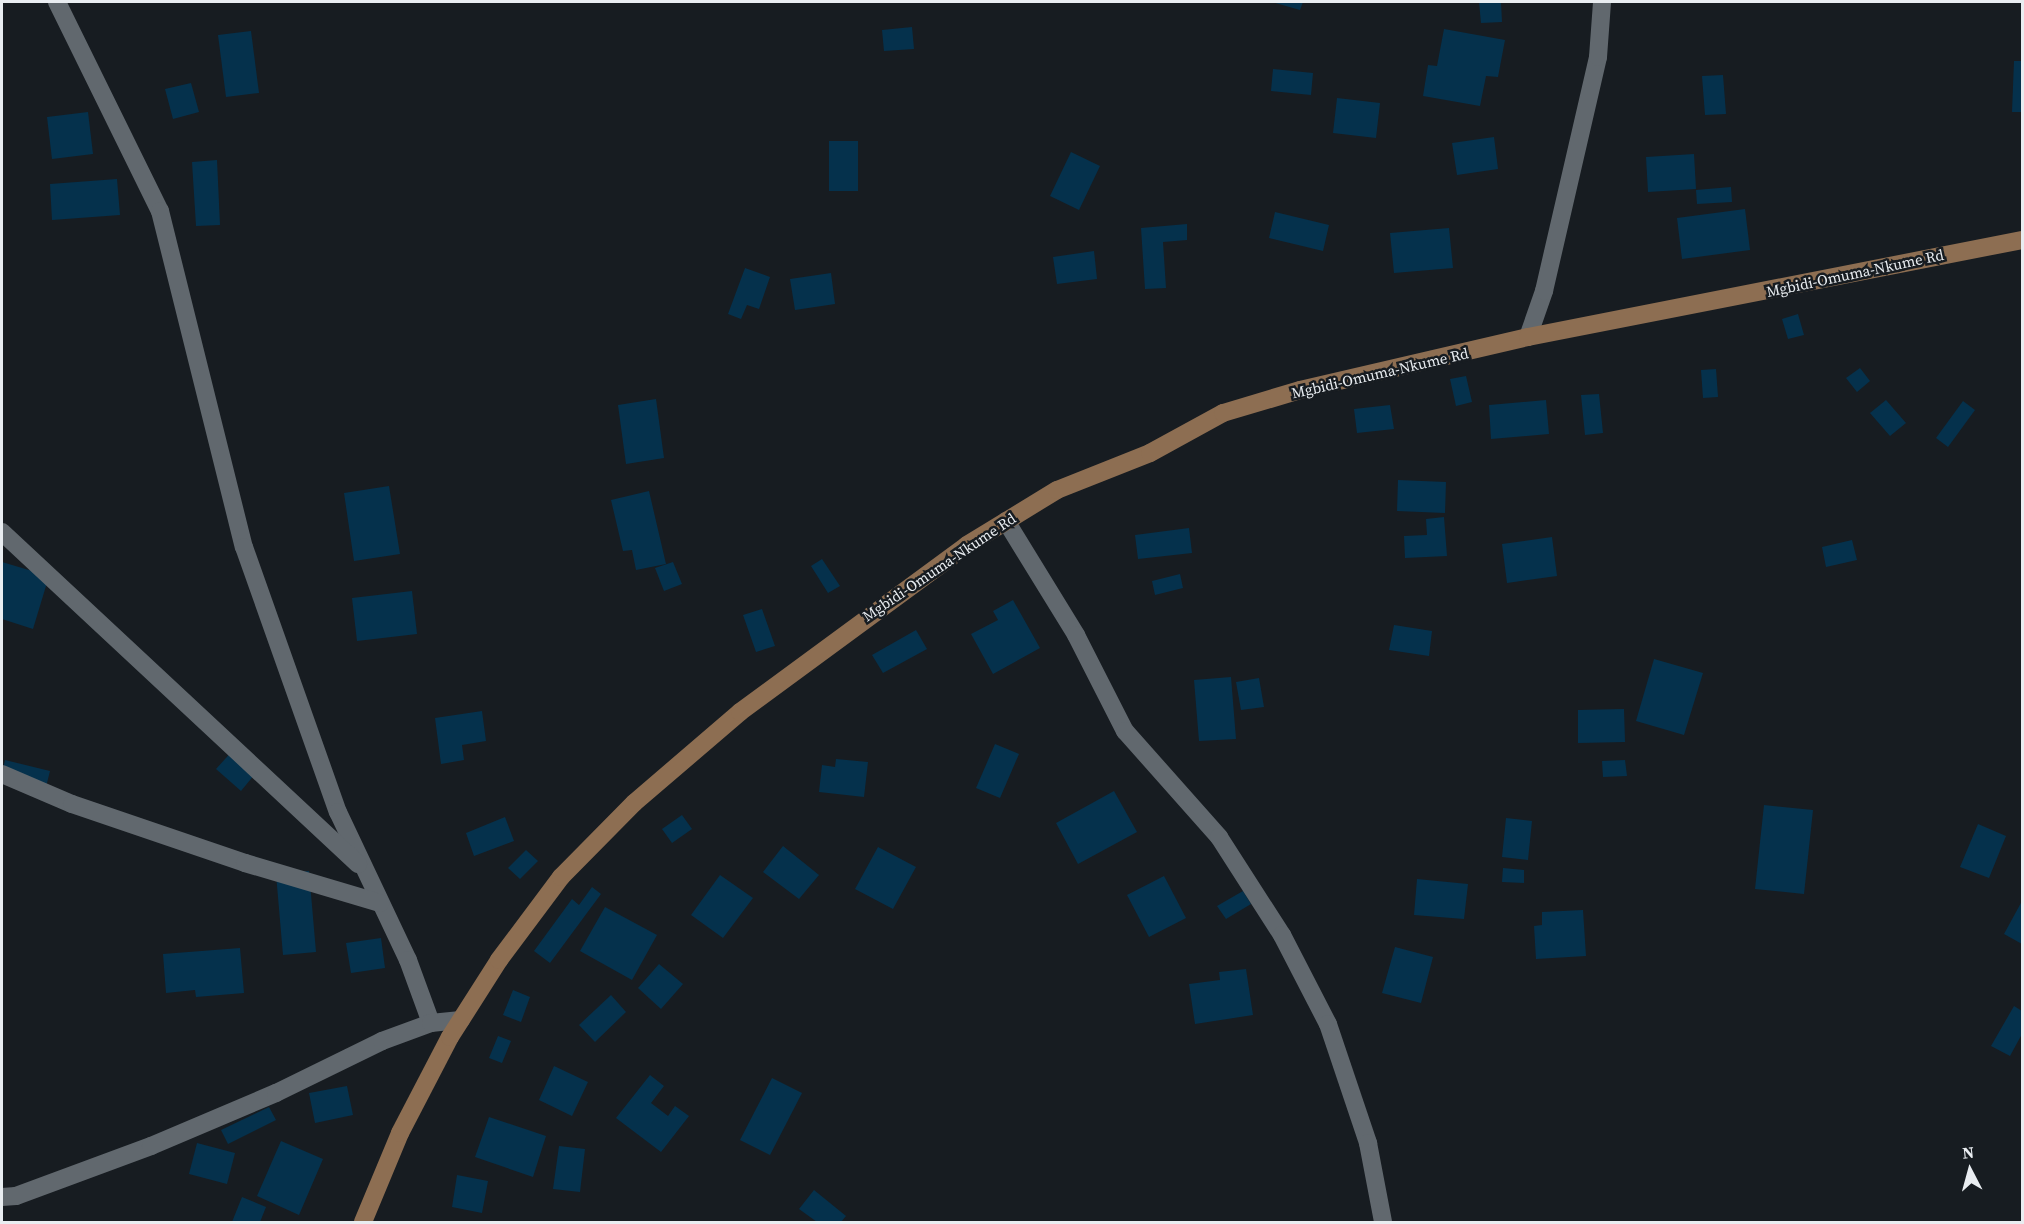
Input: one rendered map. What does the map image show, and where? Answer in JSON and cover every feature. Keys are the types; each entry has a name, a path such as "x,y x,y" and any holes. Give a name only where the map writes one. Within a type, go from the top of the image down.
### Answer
{"street":[{"path":"57,2 160,211 244,547 338,812 408,960 431,1023"},
{"path":"1528,338 1544,291 1598,57 1602,2"},
{"name":"Mgbidi-Omuma-Nkume Rd","path":"363,1222 400,1133 460,1020 561,877 634,803 740,712 838,637 1005,521 1058,490 1150,453 1223,413 1300,390 1395,371 1528,338 2022,240"},
{"path":"1005,521 1076,635 1125,730 1219,837 1282,935 1328,1024 1368,1143 1383,1222"},
{"path":"2,532 364,869"},
{"path":"2,774 72,804 246,863 380,903"},
{"path":"2,1197 16,1196 151,1146 276,1093 382,1041 431,1023 460,1020"}],"building":[{"path":"1272,2 1303,2 1300,10"},
{"path":"1479,2 1501,2 1502,22 1481,23"},
{"path":"912,27 914,49 884,51 882,30"},
{"path":"1444,29 1505,40 1498,77 1486,76 1480,106 1423,96 1428,65 1437,66"},
{"path":"251,31 259,93 226,97 218,35"},
{"path":"2014,61 2022,61 2022,112 2012,112"},
{"path":"1273,69 1313,73 1311,95 1271,91"},
{"path":"1723,75 1726,114 1705,115 1702,76"},
{"path":"191,83 199,112 173,119 165,89"},
{"path":"1337,98 1380,103 1376,138 1333,133"},
{"path":"88,112 93,154 52,159 47,117"},
{"path":"1494,137 1498,169 1457,175 1452,143"},
{"path":"829,141 858,141 858,191 829,191"},
{"path":"1071,152 1100,166 1079,210 1050,196"},
{"path":"1694,154 1696,189 1648,192 1646,157"},
{"path":"217,160 220,225 196,226 192,162"},
{"path":"117,179 120,215 52,220 50,184"},
{"path":"1731,187 1732,202 1697,204 1696,190"},
{"path":"1745,209 1750,250 1682,259 1677,218"},
{"path":"1275,212 1329,225 1323,251 1269,238"},
{"path":"1187,224 1187,240 1163,242 1166,288 1145,289 1141,228"},
{"path":"1449,228 1453,268 1394,273 1390,233"},
{"path":"1094,251 1097,279 1057,284 1053,257"},
{"path":"745,268 770,277 759,309 747,305 741,319 728,314"},
{"path":"831,273 835,304 795,310 790,279"},
{"path":"1798,314 1804,335 1788,339 1782,319"},
{"path":"1860,368 1870,381 1857,392 1846,378"},
{"path":"1716,369 1718,397 1703,398 1701,370"},
{"path":"1466,376 1472,402 1456,406 1450,379"},
{"path":"1599,394 1603,433 1585,435 1581,395"},
{"path":"656,399 664,458 626,464 618,405"},
{"path":"1546,400 1549,434 1491,439 1489,405"},
{"path":"1886,400 1906,423 1890,436 1870,413"},
{"path":"1963,401 1975,410 1948,447 1936,438"},
{"path":"1390,405 1394,429 1357,433 1354,409"},
{"path":"1398,480 1446,482 1445,513 1397,511"},
{"path":"389,486 400,554 354,561 344,493"},
{"path":"649,491 666,564 636,570 632,550 623,551 611,500"},
{"path":"1444,517 1447,556 1405,558 1404,536 1427,535 1426,519"},
{"path":"1189,528 1192,553 1138,559 1135,535"},
{"path":"1552,537 1557,576 1507,583 1502,544"},
{"path":"1852,540 1857,560 1826,567 1822,547"},
{"path":"822,559 840,586 828,593 811,566"},
{"path":"2,562 49,576 33,629 2,619"},
{"path":"673,562 682,584 664,591 655,568"},
{"path":"1180,574 1183,588 1155,595 1152,581"},
{"path":"412,591 417,634 357,641 352,598"},
{"path":"1013,600 1040,648 993,674 971,634 998,620 993,611"},
{"path":"762,609 775,646 756,652 743,615"},
{"path":"1394,625 1432,631 1429,656 1389,650"},
{"path":"916,630 927,649 883,673 872,655"},
{"path":"1654,659 1703,673 1684,735 1636,721"},
{"path":"1231,677 1236,739 1199,741 1194,680"},
{"path":"1259,678 1264,707 1241,710 1236,682"},
{"path":"1624,709 1625,742 1578,743 1578,710"},
{"path":"482,711 486,741 462,745 464,760 441,764 435,718"},
{"path":"995,744 1019,754 1000,798 976,788"},
{"path":"235,748 259,769 241,791 216,769"},
{"path":"836,759 868,762 864,797 819,792 822,765 835,767"},
{"path":"5,760 50,771 46,787 2,773"},
{"path":"1625,760 1627,776 1603,777 1602,761"},
{"path":"1114,791 1137,832 1078,864 1056,823"},
{"path":"1764,805 1813,810 1804,894 1755,889"},
{"path":"682,815 692,829 672,843 662,829"},
{"path":"505,817 514,841 474,856 466,833"},
{"path":"1506,818 1532,821 1528,860 1502,857"},
{"path":"1978,824 2006,836 1989,878 1960,867"},
{"path":"783,846 819,875 799,899 763,872"},
{"path":"878,847 916,867 893,909 855,889"},
{"path":"526,850 538,861 520,879 508,868"},
{"path":"1503,868 1524,870 1524,883 1502,882"},
{"path":"309,871 316,952 283,955 276,874"},
{"path":"720,875 753,898 723,938 691,915"},
{"path":"1164,876 1186,918 1149,937 1127,895"},
{"path":"1417,879 1468,884 1464,919 1414,915"},
{"path":"592,887 601,894 550,963 534,951 572,899 579,905"},
{"path":"1243,891 1251,904 1226,919 1217,906"},
{"path":"2022,901 2022,944 2004,934"},
{"path":"605,907 657,935 632,980 580,951"},
{"path":"1583,910 1586,956 1536,959 1534,926 1542,925 1542,912"},
{"path":"381,938 385,968 351,973 346,943"},
{"path":"1395,947 1433,957 1421,1003 1382,993"},
{"path":"240,948 244,993 196,997 195,990 166,993 163,954"},
{"path":"659,964 683,984 661,1009 638,988"},
{"path":"1246,969 1253,1015 1195,1024 1189,984 1220,980 1219,972"},
{"path":"513,990 530,997 521,1022 503,1015"},
{"path":"611,995 626,1012 595,1042 579,1025"},
{"path":"2014,1006 2022,1011 2022,1034 2010,1056 1991,1046"},
{"path":"498,1036 511,1041 502,1063 489,1058"},
{"path":"554,1066 588,1082 572,1116 539,1100"},
{"path":"650,1075 664,1086 651,1103 668,1116 675,1106 689,1116 661,1152 616,1118"},
{"path":"772,1078 802,1093 770,1155 740,1140"},
{"path":"347,1086 353,1115 315,1123 309,1093"},
{"path":"269,1107 276,1120 228,1144 221,1130"},
{"path":"489,1117 546,1136 533,1177 475,1157"},
{"path":"281,1141 323,1159 299,1215 257,1196"},
{"path":"197,1143 235,1153 227,1184 189,1174"},
{"path":"559,1146 585,1149 580,1192 553,1189"},
{"path":"457,1175 488,1181 482,1213 452,1207"},
{"path":"814,1190 846,1216 841,1222 817,1222 799,1209"},
{"path":"242,1197 266,1207 260,1222 232,1222"}]}
